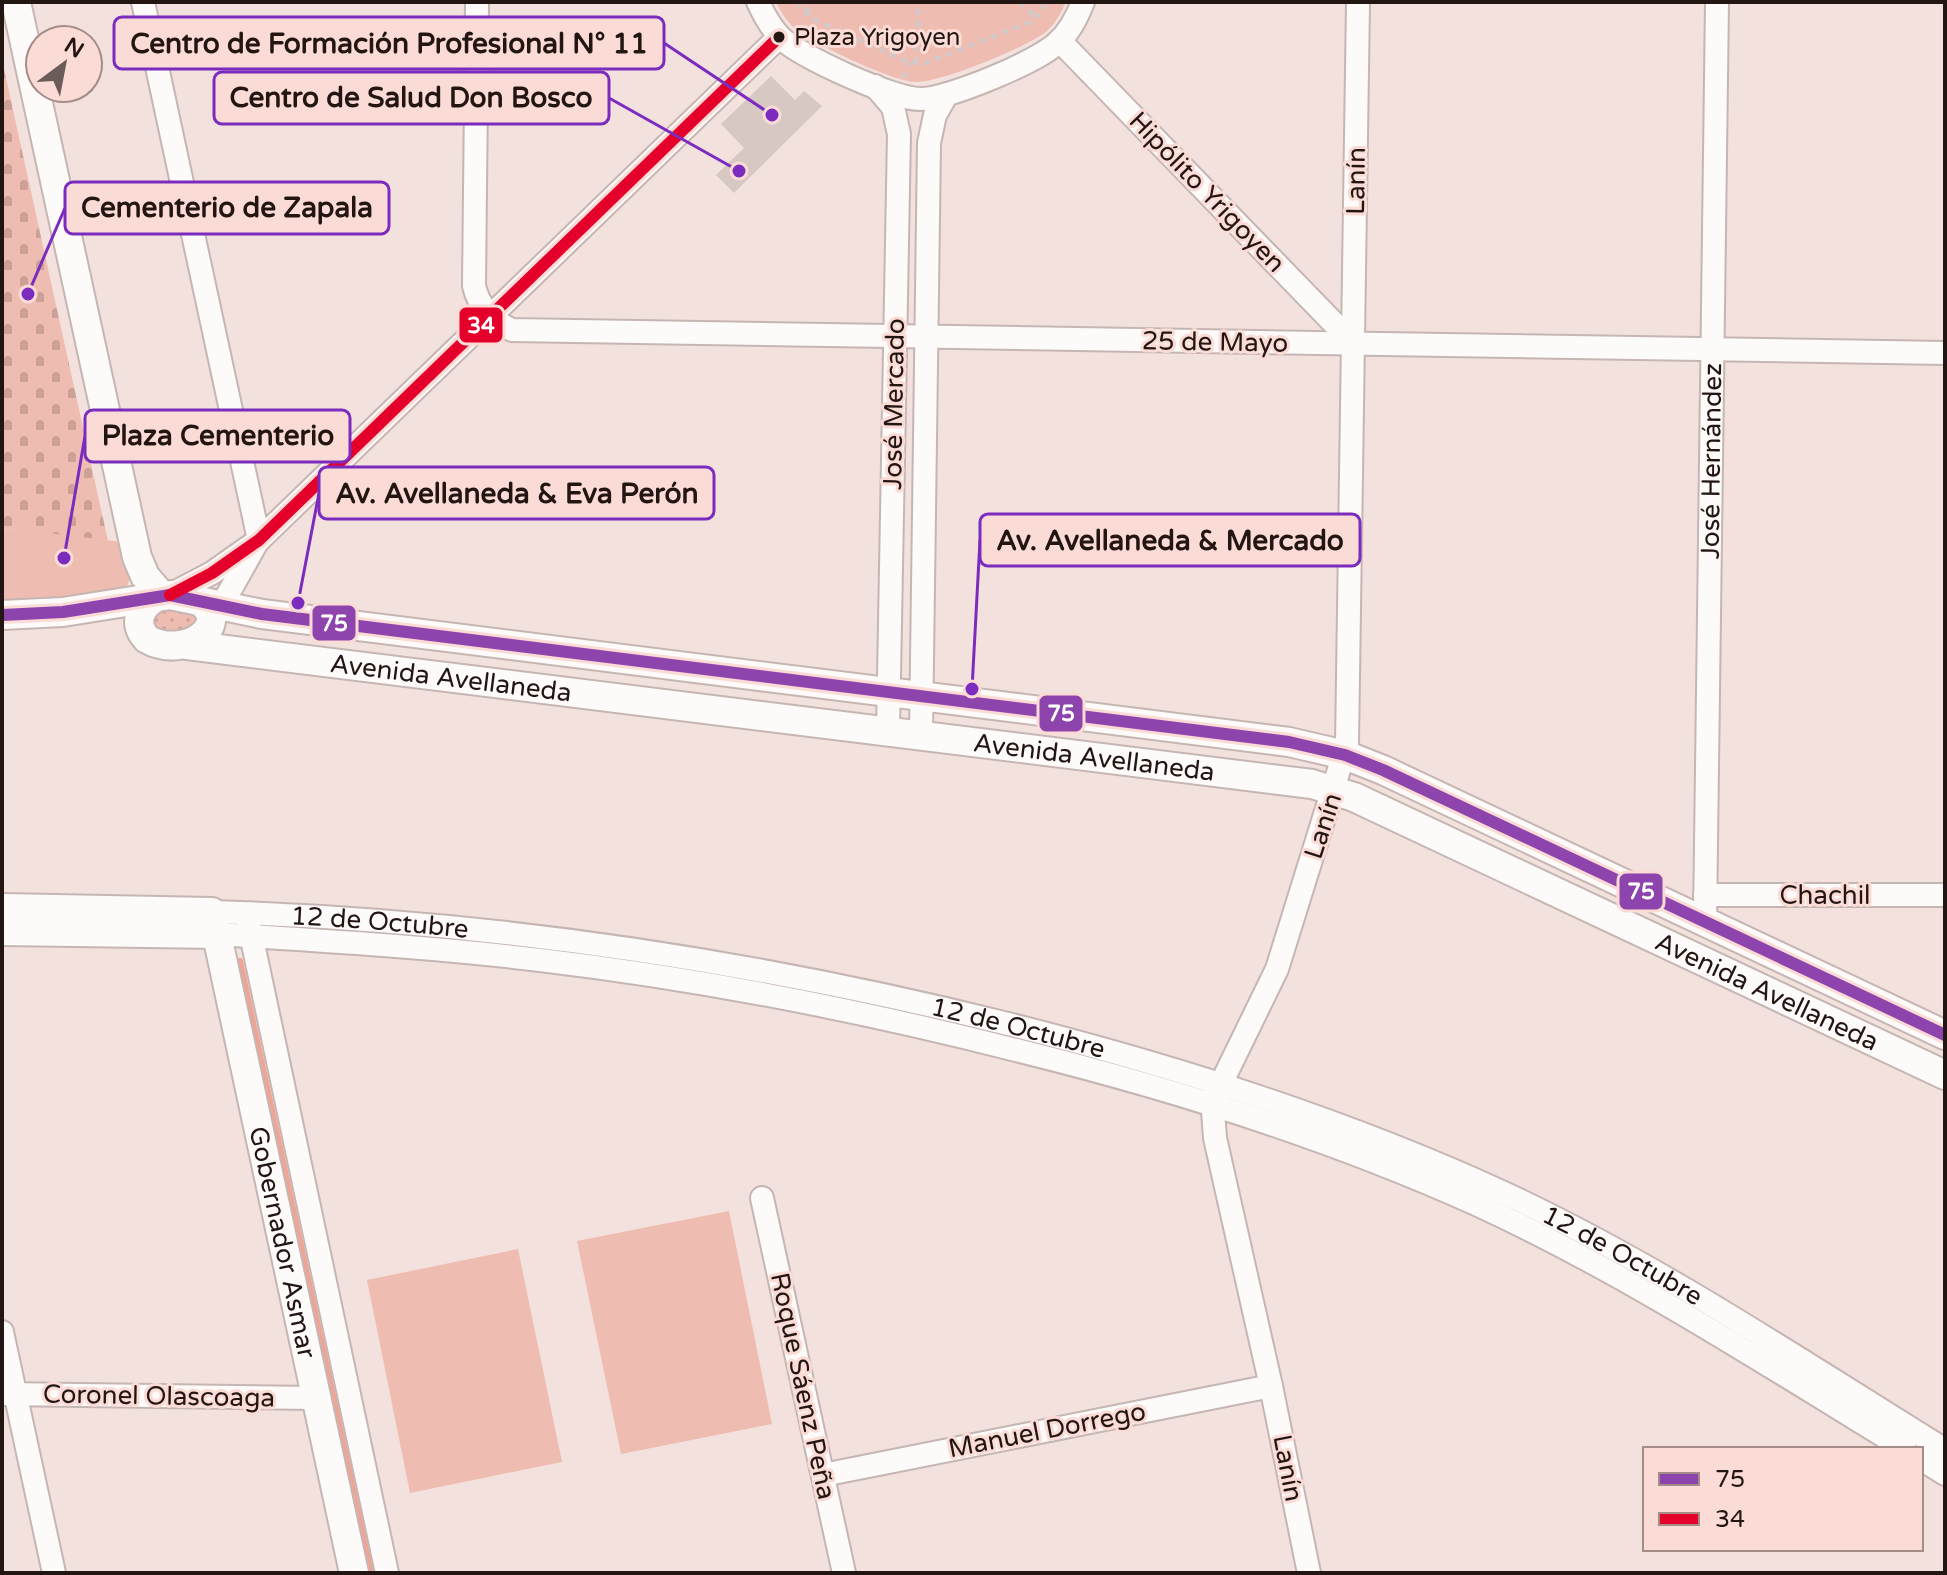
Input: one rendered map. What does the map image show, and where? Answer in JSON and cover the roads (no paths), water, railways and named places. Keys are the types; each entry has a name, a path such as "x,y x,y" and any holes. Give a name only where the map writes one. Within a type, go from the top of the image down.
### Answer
{"street":[{"path":"16,2 137,557 145,576 181,599 207,609 209,616 197,638"},
{"path":"143,2 259,540"},
{"path":"477,2 474,286 481,305 490,316"},
{"path":"758,2 779,37 808,55 906,98 933,98 947,94 1036,58 1060,41 1071,28 1083,2"},
{"name":"Lanín","path":"1309,1573 1215,1138 1217,1094 1273,979 1345,755 1349,721 1358,2"},
{"name":"José Hernández","path":"1690,955 1707,954 1714,945 1715,934 1705,908 1717,2"},
{"path":"181,599 259,540 779,37"},
{"name":"Hipólito Yrigoyen","path":"1060,41 1354,344"},
{"name":"José Mercado","path":"875,86 893,107 899,125 888,731"},
{"name":"José Mercado","path":"921,735 929,143 935,115 947,94"},
{"name":"25 de Mayo","path":"490,316 512,330 533,332 1945,353"},
{"path":"181,599 259,540"},
{"name":"Avenida Avellaneda","path":"181,599 143,607 140,614 141,633 161,645 197,638 888,731 1288,780 1334,790 1945,1075"},
{"name":"Avenida Avellaneda","path":"2,615 63,612 181,599 262,614 1289,742 1345,755 1383,770 1705,908 1945,1035"},
{"name":"Chachil","path":"1705,908 1945,895"},
{"name":"12 de Octubre","path":"2,908 214,923 251,937 529,959 771,994 894,1019 1123,1077 1217,1094 1369,1135 1564,1223 1673,1282 1945,1450"},
{"name":"12 de Octubre","path":"2,931 214,923 246,913 524,934 766,970 901,997 1099,1047 1476,1204 1571,1250 1666,1302 1902,1447"},
{"name":"Gobernador Asmar","path":"246,913 387,1573"},
{"name":"Gobernador Asmar","path":"214,923 354,1573"},
{"name":"Roque Sáenz Peña","path":"762,1198 844,1573"},
{"path":"2,1332 9,1394 54,1573"},
{"name":"Manuel Dorrego","path":"823,1475 1271,1386"},
{"name":"Coronel Olascoaga","path":"9,1394 316,1398"},
{"path":"1923,1460 1945,1474"}],"waterway":[{"path":"240,961 371,1573"}],"place":[{"name":"Plaza Yrigoyen","path":"779,37"},
{"name":"Centro de Formación Profesional N° 11","path":"772,115"},
{"name":"Centro de Salud Don Bosco","path":"739,171"},
{"name":"Cementerio de Zapala","path":"28,294"},
{"name":"Plaza Cementerio","path":"64,558"},
{"name":"Av. Avellaneda & Eva Perón","path":"298,603"},
{"name":"Av. Avellaneda & Mercado","path":"972,689"}]}
